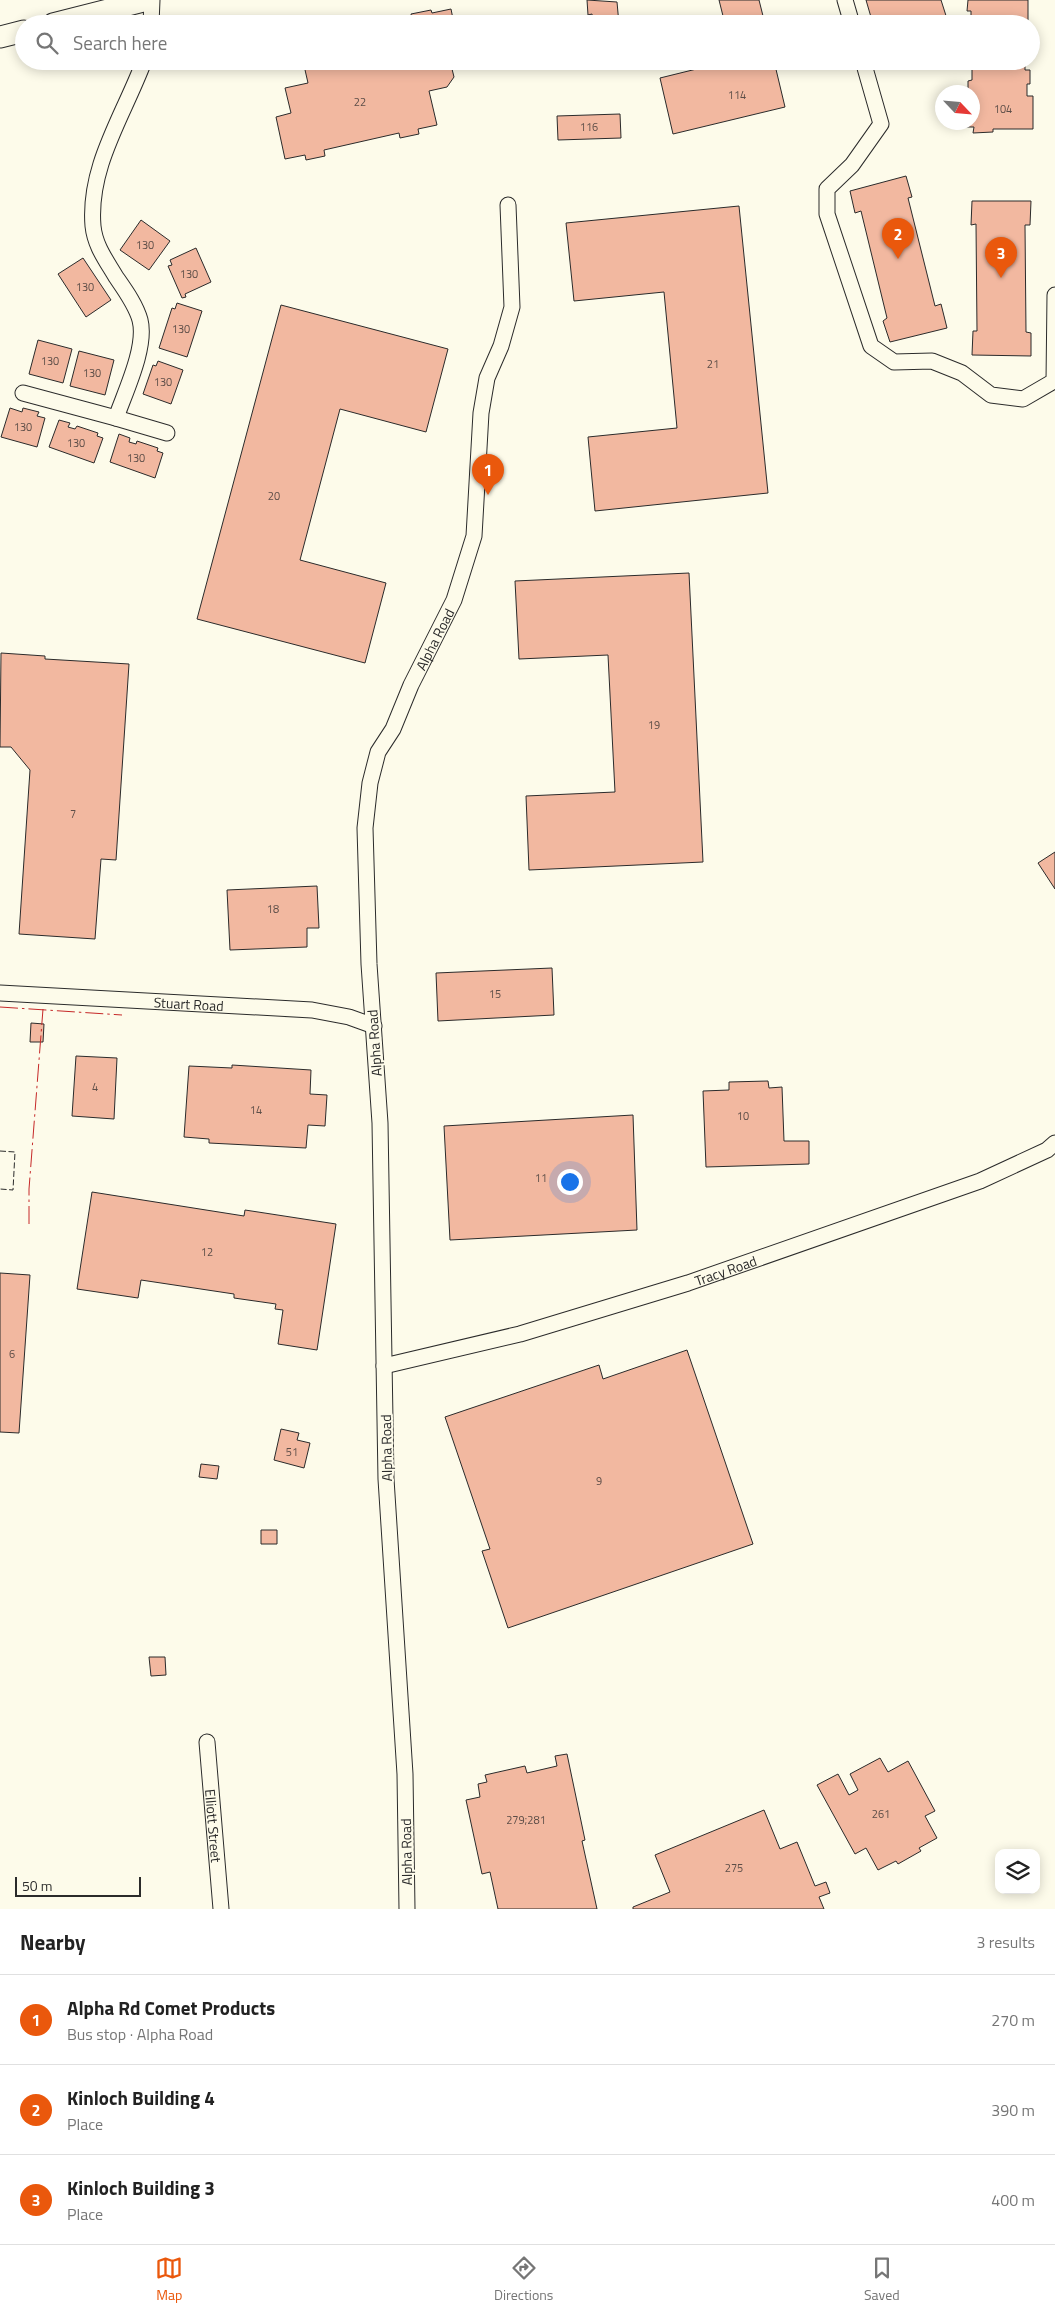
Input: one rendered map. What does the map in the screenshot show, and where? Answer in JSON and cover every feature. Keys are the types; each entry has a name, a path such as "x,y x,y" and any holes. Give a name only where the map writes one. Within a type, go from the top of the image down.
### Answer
{"main road":[{"path":"88,15 147,0"},
{"path":"0,37 15,33"}],"street":[{"path":"151,15 152,0"},
{"path":"845,0 849,15"},
{"path":"116,418 140,344 141,324 134,306 96,242 93,225 94,191 108,145 140,70"},
{"path":"866,70 881,124 852,165 826,189 827,214 871,346 894,362 932,360 962,373 991,396 1022,399 1054,382 1055,296"},
{"name":"Alpha Road","path":"407,1909 405,1779 386,1479 380,1123 369,964 365,837 370,783 378,752 393,729 411,685 454,600 474,536 481,413 487,378 501,346 512,307 508,205"},
{"path":"23,393 167,433"},
{"name":"Stuart Road","path":"0,992 312,1010 348,1016 374,1026"},
{"name":"Tracy Road","path":"384,1366 520,1334 688,1283 980,1181 1047,1150 1055,1143"},
{"name":"Elliott Street","path":"207,1742 221,1909"}],"building":[{"path":"587,0 617,2 618,15 588,15"},
{"path":"719,0 759,0 763,15 723,15"},
{"path":"866,0 941,0 946,15 870,15"},
{"path":"968,0 1028,0 1028,15 971,15 971,11 967,11"},
{"path":"451,9 452,15 411,14 431,10 432,13"},
{"path":"305,70 452,70 454,77 447,87 429,91 437,125 418,129 419,134 400,138 399,133 324,150 325,156 306,160 305,155 285,159 276,117 291,113 285,88 308,83"},
{"path":"692,70 776,70 785,107 673,134 660,78"},
{"path":"972,70 1030,70 1030,84 1027,84 1027,96 1033,96 1033,129 993,129 993,132 973,133 974,130 980,130 980,85 968,85 968,81 972,80"},
{"path":"620,114 621,138 558,140 557,116"},
{"path":"906,176 912,197 908,198 935,306 941,304 947,328 890,342 883,321 887,318 861,211 855,213 850,191"},
{"path":"972,201 1031,201 1030,225 1025,225 1026,332 1031,333 1031,356 972,355 973,331 977,331 976,224 971,225"},
{"path":"739,206 768,493 595,511 588,437 677,428 664,292 574,301 566,223"},
{"path":"141,220 170,241 149,270 120,250"},
{"path":"196,248 211,282 185,294 186,297 182,298 168,266 172,265 170,260"},
{"path":"83,258 111,300 86,317 58,274"},
{"path":"177,303 202,311 187,357 159,348 172,308 175,309"},
{"path":"281,305 448,349 426,432 340,409 300,560 386,583 365,663 197,619"},
{"path":"38,340 72,349 63,383 29,374"},
{"path":"79,351 114,360 105,395 70,386"},
{"path":"158,361 183,370 171,404 143,394 153,365 156,366"},
{"path":"10,408 22,412 23,408 39,412 37,416 45,418 37,447 1,437"},
{"path":"59,420 70,423 68,427 75,429 77,426 98,433 97,436 103,438 94,463 49,447"},
{"path":"119,434 130,438 129,442 136,444 137,441 158,448 157,451 163,453 155,478 110,462"},
{"path":"689,573 703,862 529,870 526,796 615,792 608,655 519,659 515,581"},
{"path":"1,653 45,656 45,659 129,664 116,860 101,859 95,939 19,934 30,770 11,747 0,747"},
{"path":"1055,852 1055,889 1038,863"},
{"path":"317,886 319,928 307,928 307,947 230,950 227,890"},
{"path":"552,968 554,1015 438,1021 436,973"},
{"path":"31,1023 44,1024 43,1042 30,1042"},
{"path":"76,1056 117,1058 114,1119 72,1116"},
{"path":"232,1065 311,1070 310,1094 327,1095 325,1126 308,1125 306,1148 209,1143 209,1139 184,1137 189,1066 232,1068"},
{"path":"768,1081 769,1088 782,1087 784,1141 809,1141 809,1164 706,1167 703,1091 729,1090 729,1082"},
{"path":"633,1115 637,1230 450,1240 444,1126"},
{"path":"92,1192 244,1216 245,1210 336,1224 317,1350 278,1344 283,1310 275,1309 276,1304 234,1298 234,1294 141,1280 138,1298 77,1289"},
{"path":"0,1273 30,1275 19,1433 0,1432"},
{"path":"687,1350 753,1544 508,1628 482,1551 490,1549 445,1417 599,1365 603,1379"},
{"path":"281,1429 299,1433 297,1440 310,1443 304,1468 274,1460"},
{"path":"201,1464 219,1466 217,1479 199,1477"},
{"path":"261,1530 277,1530 277,1544 261,1544"},
{"path":"149,1657 165,1657 166,1675 151,1676"},
{"path":"567,1754 585,1840 582,1841 597,1909 498,1909 490,1872 482,1874 466,1800 480,1797 478,1784 487,1782 485,1775 525,1766 527,1773 557,1766 555,1756"},
{"path":"880,1758 888,1772 908,1761 935,1811 925,1816 937,1838 919,1848 921,1851 898,1864 896,1861 878,1870 866,1848 855,1854 817,1785 838,1774 849,1795 858,1790 850,1774"},
{"path":"764,1810 780,1849 797,1842 815,1886 826,1882 830,1893 819,1897 824,1909 633,1909 633,1907 670,1892 655,1855"}],"fence":[{"path":"0,1151 15,1152 13,1190 0,1189"}],"power":[{"path":"0,1007 122,1015"},
{"path":"29,1224 29,1189 43,1009"}],"place":[{"name":"Kinloch Building 4","path":"898,259"},
{"name":"Kinloch Building 3","path":"1001,278"},
{"name":"Alpha Rd Comet Products","path":"488,495"}]}
